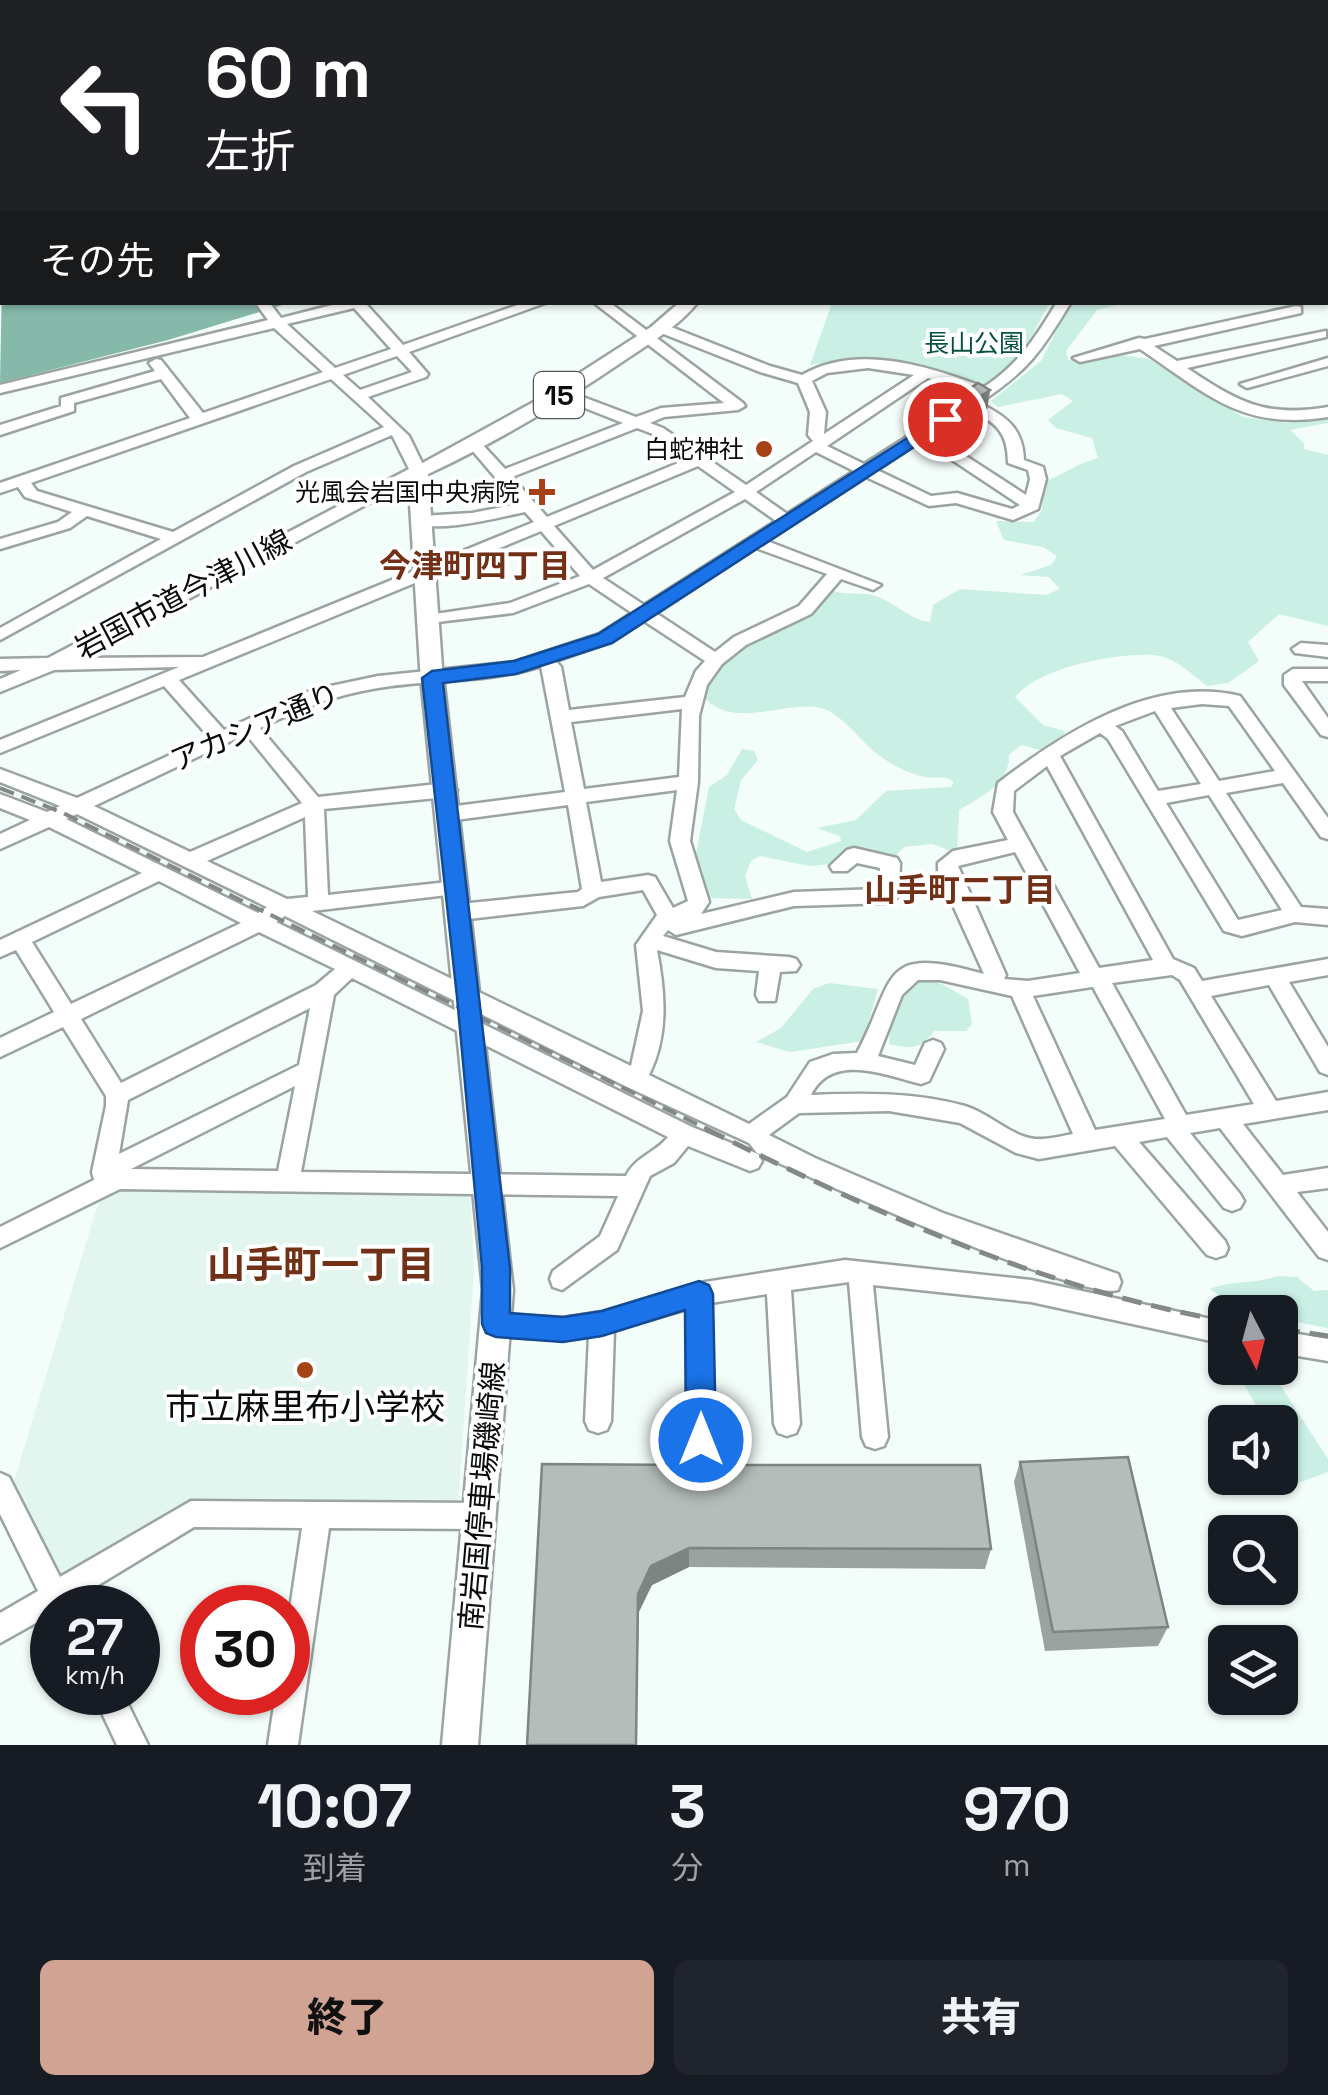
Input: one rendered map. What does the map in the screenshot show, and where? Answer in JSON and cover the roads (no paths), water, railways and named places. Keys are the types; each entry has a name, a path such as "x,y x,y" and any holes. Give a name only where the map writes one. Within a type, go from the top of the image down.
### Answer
{"main road":[{"name":"15","path":"418,471 476,446 562,394 654,333 687,305"},
{"name":"南岩国停車場磯崎線","path":"418,471 432,678 496,1268 496,1324 460,1745"}],"street":[{"path":"0,389 150,352 270,314 344,305"},
{"path":"358,395 422,374 363,305"},
{"path":"504,475 661,412 738,406 654,333 605,305"},
{"name":"アカシア通り","path":"0,842 312,696 341,688 478,674 546,660 605,638 986,393 1025,364 1062,305"},
{"path":"0,488 519,306"},
{"path":"1080,358 1292,306 1324,337"},
{"path":"270,314 404,438 418,471"},
{"path":"654,333 804,380"},
{"path":"1174,366 1324,337"},
{"path":"1139,342 1218,394 1263,416 1294,419 1328,412"},
{"path":"150,352 161,374 200,420"},
{"path":"804,380 815,371 867,361 986,393"},
{"path":"1247,384 1328,362"},
{"path":"0,430 69,408 66,401 161,374"},
{"path":"428,620 513,608 591,578 746,492 923,375"},
{"path":"804,380 818,412 816,435 820,445 867,471 928,502 957,498 1013,515 1032,506"},
{"path":"562,394 639,422 788,522"},
{"path":"969,404 1004,420 1018,441 1016,463 1034,466 1038,480 1032,506"},
{"path":"0,634 312,463 394,428"},
{"path":"922,434 1032,506"},
{"path":"476,446 591,578 716,660"},
{"path":"0,747 700,460"},
{"name":"岩国市道今津川線","path":"0,686 50,664 418,471"},
{"path":"22,481 32,494 174,538"},
{"path":"421,521 472,518 530,506"},
{"path":"2,540 64,524 84,510"},
{"path":"758,543 873,586"},
{"path":"633,1080 641,1072 654,1032 653,970 646,945 658,929 693,910 699,902 680,841 692,702 699,676 740,641 806,610 838,572"},
{"path":"1301,649 1328,650"},
{"path":"546,660 552,667 593,891"},
{"path":"0,665 204,662"},
{"path":"1325,723 1293,684 1293,675 1328,675"},
{"path":"166,678 221,738"},
{"path":"1232,1201 1176,1126 1001,801 1005,788 1046,756 1136,708 1158,702 1234,700 1328,832"},
{"path":"560,717 692,702"},
{"path":"1158,702 1295,914"},
{"path":"248,725 312,805 318,902"},
{"path":"1102,726 1116,736 1231,926 1242,928 1295,914 1328,917"},
{"path":"1046,756 1054,761 1167,967"},
{"path":"0,775 78,806 732,1129 754,1133 765,1146 908,1212 1109,1282"},
{"path":"1153,798 1287,776"},
{"path":"190,860 312,805 575,800 688,782"},
{"path":"0,801 160,873 684,1134 750,1161"},
{"path":"991,985 996,975 948,872 948,864 960,856 1021,844"},
{"path":"658,929 794,899 888,896 890,863 854,855 840,866"},
{"path":"105,1177 102,1164 118,1108 117,1095 66,1016 10,945 160,873"},
{"path":"0,1048 259,922 282,906 318,902 582,899 593,891 648,882 658,929 716,960 780,964 767,995"},
{"path":"864,1061 878,1036 895,986 905,976 941,972 1019,989 1167,967 1187,974 1270,1111"},
{"path":"1197,990 1328,967"},
{"path":"117,1095 324,991 350,968"},
{"path":"1274,976 1328,1066"},
{"path":"1019,989 1088,1141"},
{"path":"288,1181 324,991"},
{"path":"754,1133 794,1104 805,1080 825,1064 864,1061 921,1075 932,1049"},
{"path":"0,1238 299,1074 310,1074"},
{"path":"794,1104 889,1102 964,1115 1024,1146 1039,1149 1328,1101"},
{"path":"1225,1118 1328,1250"},
{"path":"562,1279 609,1243 641,1168 666,1156 684,1134"},
{"path":"1120,1136 1216,1248"},
{"path":"105,1177 636,1186"},
{"path":"1280,1185 1328,1178"},
{"path":"496,1324 563,1329 602,1323 699,1294 816,1272 860,1272 1032,1291 1208,1329"},
{"path":"860,1272 875,1436"},
{"path":"778,1280 787,1424"},
{"path":"699,1294 702,1474"},
{"path":"598,1422 602,1323"},
{"path":"1298,1345 1328,1350"},
{"path":"0,1486 50,1585"},
{"path":"283,1745 318,1513"},
{"path":"82,1585 190,1514 480,1516"},
{"path":"0,1629 30,1615"},
{"path":"118,1715 133,1745"}],"railway":[{"path":"0,788 63,813 711,1131"},
{"path":"706,1129 959,1244 1088,1288 1208,1317"},
{"path":"1298,1332 1328,1336"}],"place":[{"name":"白蛇神社","path":"764,449"},
{"name":"光風会岩国中央病院","path":"542,492"},
{"name":"市立麻里布小学校","path":"305,1370"}],"district":[{"name":"今津町四丁目","path":"475,566"},
{"name":"山手町二丁目","path":"960,890"},
{"name":"山手町一丁目","path":"321,1265"}],"park label":[{"name":"長山公園","path":"974,343"}]}
